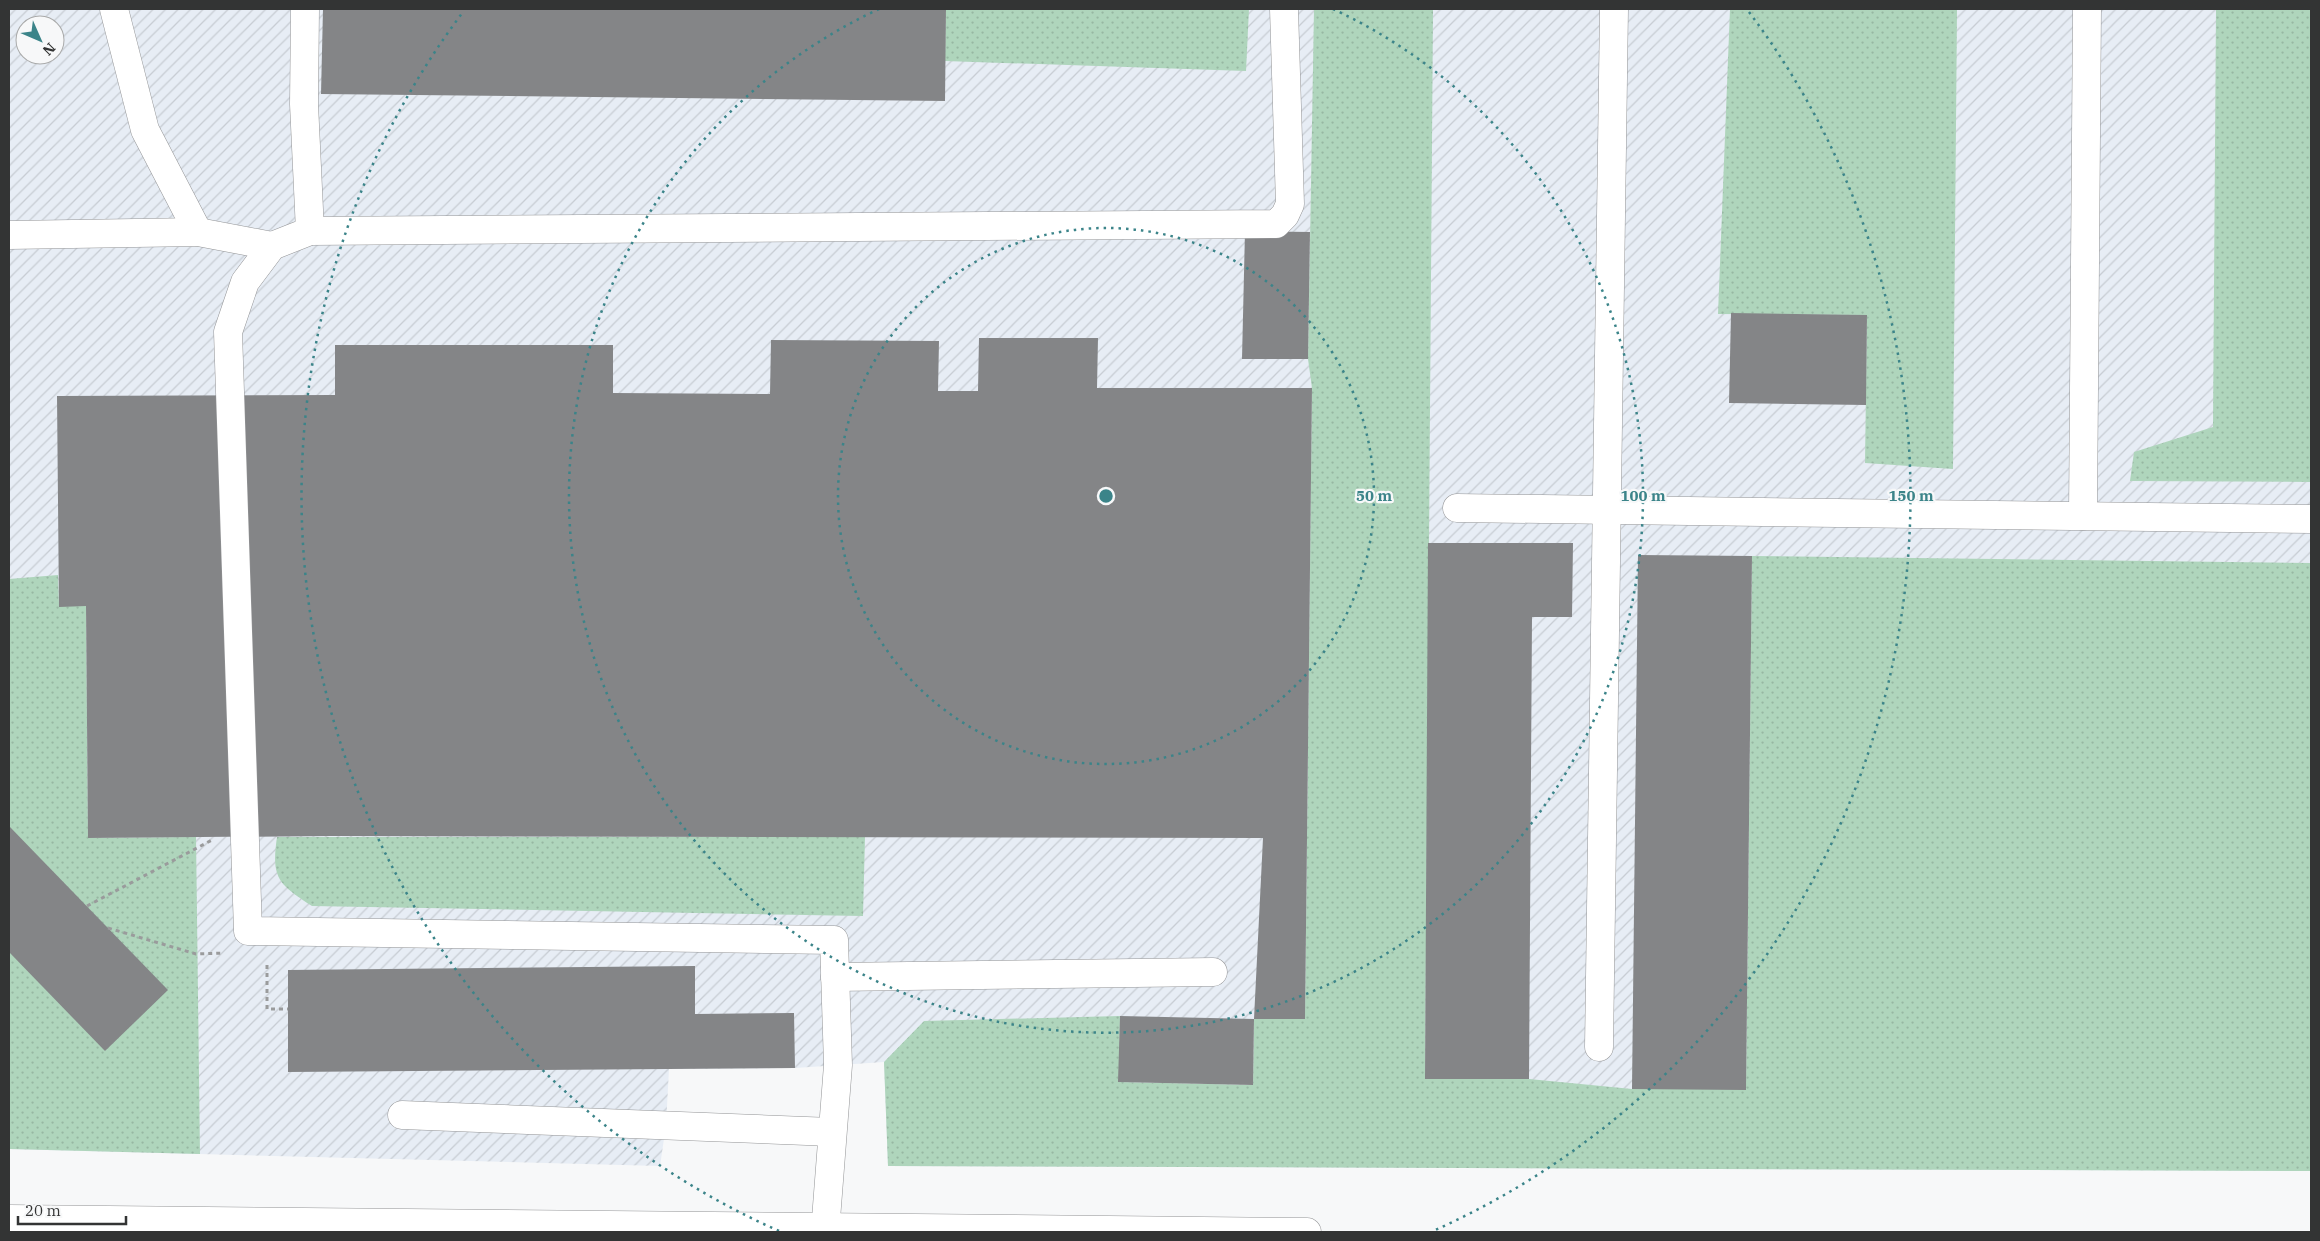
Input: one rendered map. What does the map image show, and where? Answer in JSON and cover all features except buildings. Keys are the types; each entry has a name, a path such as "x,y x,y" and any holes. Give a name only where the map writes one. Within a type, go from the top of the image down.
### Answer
{"street":[{"path":"114,9 145,130 198,232"},
{"path":"306,9 304,104 310,231"},
{"path":"825,1229 838,1065 834,940 248,930 228,332 245,282 272,246 310,231 1276,224 1285,215 1290,204 1284,9"},
{"path":"1599,1046 1614,9"},
{"path":"2083,516 2087,9"},
{"path":"9,235 198,232 272,246"},
{"path":"1457,508 2311,519"},
{"path":"835,977 1213,972"},
{"path":"402,1115 832,1132"},
{"path":"9,1219 825,1229 1307,1232"}],"path":[{"path":"87,906 218,837"},
{"path":"108,928 196,954 232,953"},
{"path":"268,962 267,1009 288,1009"}],"shaded area":[{"path":"9,9 2311,9 2311,1171 888,1166 884,1062 795,1068 669,1069 666,1125 660,1166 9,1149"}],"green space":[{"path":"946,9 1249,9 1246,71 945,61"},
{"path":"1314,9 1433,9 1425,1079 1529,1079 1632,1089 1746,1089 1752,556 2311,563 2311,1171 888,1166 884,1062 924,1021 1120,1016 1119,1082 1253,1085 1254,1019 1305,1019 1312,388 1308,359"},
{"path":"1730,9 1957,9 1953,469 1865,463 1867,315 1718,314"},
{"path":"2216,9 2311,9 2311,482 2130,481 2134,452 2213,427"},
{"path":"58,575 59,606 86,606 88,838 196,837 200,1154 9,1149 9,579"},
{"path":"277,837 865,837 863,916 312,906 291,892 280,879 276,871 275,862"}]}
